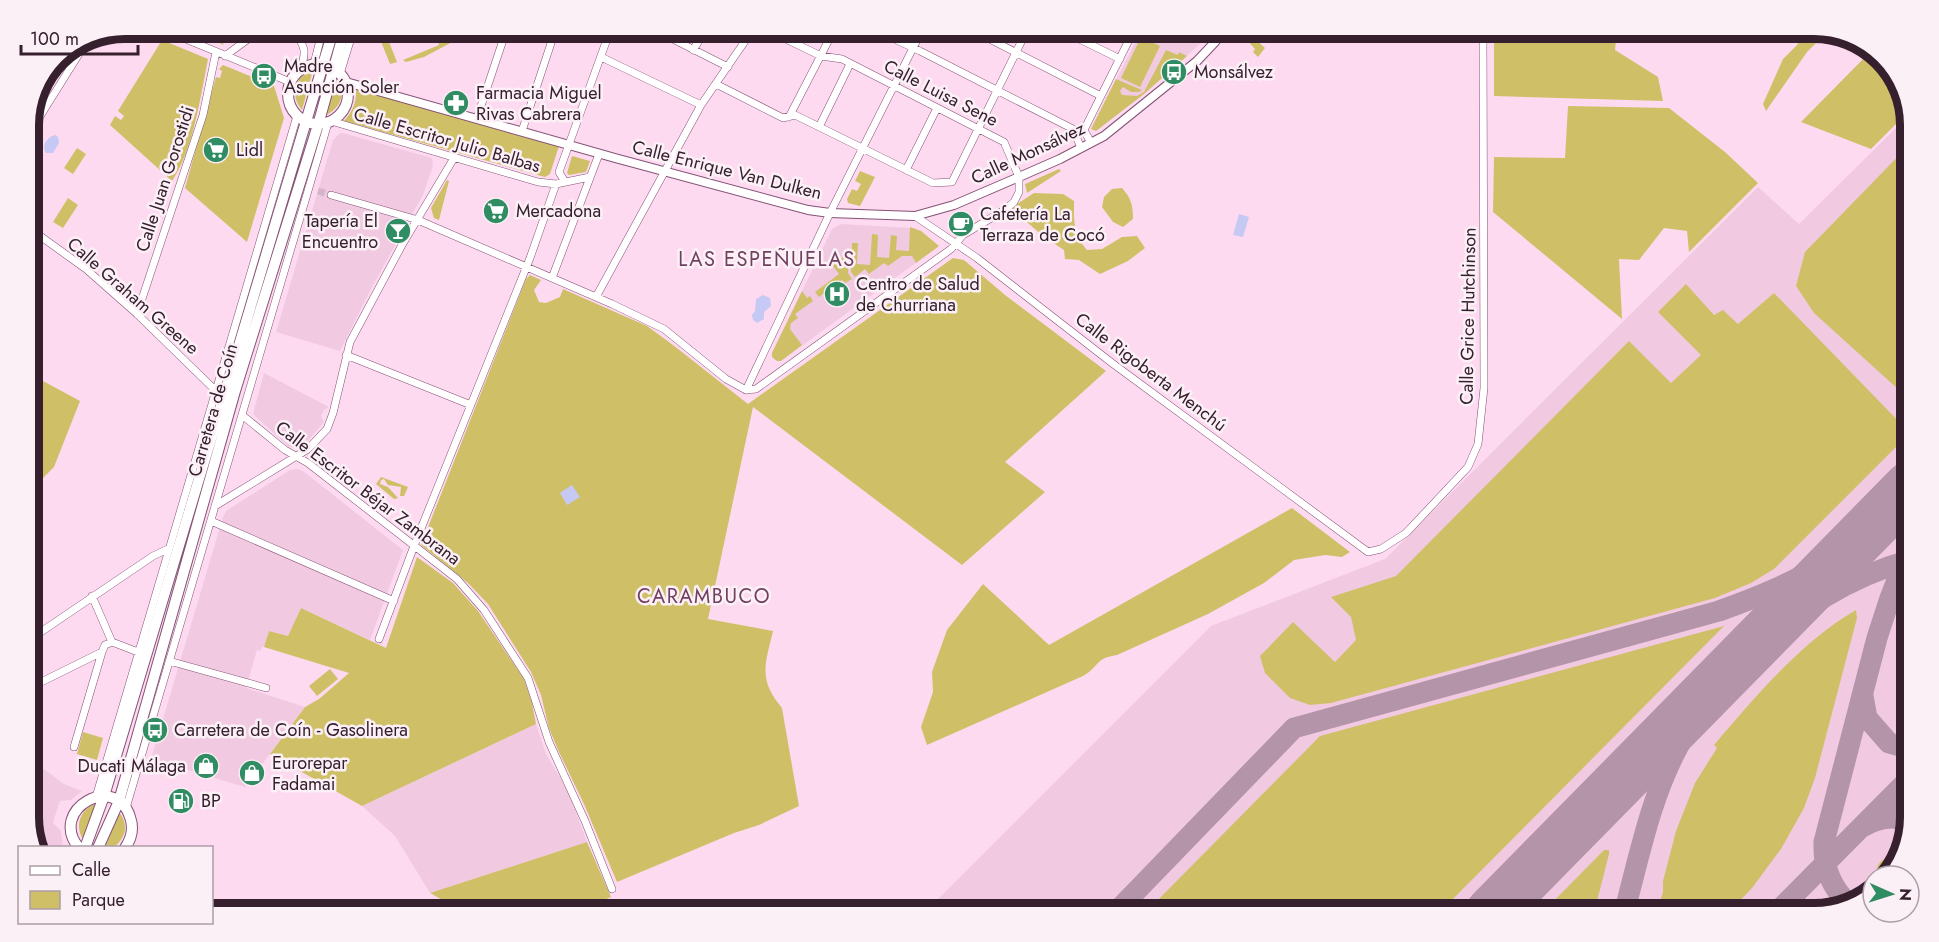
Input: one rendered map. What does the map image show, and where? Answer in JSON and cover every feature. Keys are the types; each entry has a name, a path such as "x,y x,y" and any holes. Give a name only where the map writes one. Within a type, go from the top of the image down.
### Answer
{"main road":[{"path":"79,846 100,797 302,119 331,70 333,39"},
{"name":"Carretera de Coín","path":"122,805 235,391 325,123 331,70 341,39"},
{"path":"300,70 331,70 348,92 341,114 325,123 302,119 291,109 288,100 290,82 300,70"},
{"path":"78,846 72,836 73,815 86,800 100,797 122,805 132,824 132,835 125,846"},
{"path":"99,846 122,805"}],"street":[{"path":"185,39 290,82"},
{"path":"225,56 248,39"},
{"path":"299,39 305,48 305,57 300,70"},
{"name":"Carretera de Coín","path":"325,39 331,70"},
{"name":"Carretera de Coín","path":"331,70 348,39"},
{"path":"477,118 503,39"},
{"path":"522,131 552,39"},
{"path":"565,182 559,172 607,39"},
{"path":"675,39 728,67"},
{"path":"693,50 700,39"},
{"path":"596,297 701,105 747,39"},
{"name":"Calle Luisa Sene","path":"786,39 821,56 842,59 1004,142 1019,177"},
{"path":"789,117 830,39"},
{"path":"894,39 1073,129 1083,130"},
{"path":"746,390 830,213 918,39"},
{"path":"989,39 1101,96"},
{"path":"716,84 783,118 795,115 933,183 952,182 1023,39"},
{"path":"1081,39 1120,59"},
{"path":"1083,130 1130,39"},
{"name":"Calle Monsálvez","path":"915,216 954,205 1104,136 1197,61 1217,39"},
{"name":"Calle Grice Hutchinson","path":"1368,552 1381,549 1406,533 1468,466 1478,444 1484,388 1483,39"},
{"path":"39,117 80,52"},
{"name":"Calle Juan Gorostidi","path":"138,314 203,115 216,52"},
{"path":"601,57 701,105"},
{"path":"819,127 850,64"},
{"name":"Calle Enrique Van Dulken","path":"331,70 477,118 808,210 915,216"},
{"path":"906,170 937,108"},
{"name":"Carretera de Coín","path":"100,797 138,652 215,390 302,119"},
{"name":"Carretera de Coín","path":"122,805 211,521 308,189 325,123"},
{"name":"Calle Escritor Julio Balbas","path":"325,123 538,182 556,184 590,177"},
{"path":"1073,129 1081,148"},
{"path":"1083,130 1091,143"},
{"path":"552,278 600,154"},
{"path":"215,506 315,443 327,429 333,413 346,355 355,333 402,245 454,158"},
{"path":"331,195 418,220 596,297 664,329 726,378 746,390 756,389 963,236 1014,202 1019,192 1019,177"},
{"path":"380,639 414,546 527,267 556,184"},
{"path":"308,189 318,191"},
{"name":"Calle Rigoberta Menchú","path":"915,216 956,243 1112,363 1368,552"},
{"name":"Calle Graham Greene","path":"39,235 86,269 138,314 215,390"},
{"path":"346,355 471,405"},
{"name":"Calle Escritor Béjar Zambrana","path":"242,415 285,450 308,462 457,579 484,610 528,678 549,742 585,821 612,889"},
{"path":"211,521 394,601"},
{"path":"39,633 153,556 168,549"},
{"path":"92,596 112,642"},
{"path":"75,747 105,645 112,642 138,652"},
{"path":"39,683 102,652"},
{"path":"169,661 266,688"}],"shaded area":[{"path":"1137,39 1204,39 1144,94 1096,131 1091,129"},
{"path":"1900,124 1900,817 1897,839 1886,864 1861,864 1861,889 1836,900 1814,903 934,903 1211,626 1385,559 1758,187 1799,224"},
{"path":"340,133 432,158 433,166 423,195 340,351 276,332 333,140"},
{"name":"Centro de Salud de Churriana","path":"841,224 912,228 921,231 939,246 781,361 774,360 772,353 832,229"},
{"path":"264,373 329,407 321,416 324,422 305,444 296,448 289,447 253,414"},
{"path":"290,470 303,471 403,550 370,640 301,608 288,636 269,631 264,647 261,651 257,650 246,688 305,707 245,787 151,759 226,511"},
{"path":"536,724 546,754 568,791 587,842 430,893 395,836 362,806"},
{"path":"39,765 64,784 82,791 71,800 60,801 53,823 61,831 63,846 45,846 39,822"}],"green space":[{"path":"209,39 220,39 224,45"},
{"path":"380,39 388,39 397,62 390,64"},
{"path":"437,39 458,39 424,57 406,62 403,60 439,45"},
{"path":"1140,39 1160,46 1140,87 1121,78"},
{"path":"1255,39 1265,48 1258,57 1253,52 1255,49 1248,41"},
{"path":"1494,39 1616,39 1615,50 1658,77 1663,101 1494,96"},
{"path":"1794,39 1819,40 1807,52 1766,111 1763,104 1783,59 1798,44"},
{"path":"162,40 208,59 191,138 186,154 172,181 110,125 115,116 121,120 124,116 118,111"},
{"path":"1166,50 1187,56 1144,94 1096,131 1091,129 1116,79 1142,90 1131,92 1123,87 1120,91 1122,95 1137,96 1144,92"},
{"path":"1866,56 1879,68 1891,87 1900,120 1871,149 1801,122"},
{"path":"223,65 274,86 284,118 247,242 185,188 216,77 220,78 222,71 219,69"},
{"path":"313,70 302,110 296,98 296,86 302,76"},
{"path":"335,77 341,88 341,100 334,109 323,116"},
{"path":"356,88 559,146 550,174 545,177 344,121 354,106"},
{"path":"1568,106 1669,108 1725,152 1758,183 1689,252 1687,231 1664,228 1639,260 1619,259 1622,319 1493,212 1494,157 1565,158"},
{"path":"77,148 86,154 73,174 64,168"},
{"path":"1900,154 1900,391 1814,313 1796,286 1805,252"},
{"path":"572,156 590,161 586,172 569,175 567,173"},
{"path":"1059,169 1061,171 1027,193 1025,184"},
{"path":"860,171 875,177 860,206 848,203 847,199 852,189 857,191 861,184 855,181"},
{"path":"447,180 449,181 439,220 434,218 431,208"},
{"path":"1122,188 1132,206 1133,214 1133,219 1123,227 1113,222 1102,207 1104,197 1112,189"},
{"path":"1034,193 1063,194 1074,201 1075,227 1087,250 1102,249 1122,237 1137,236 1145,248 1128,261 1100,274 1079,260 1065,259 1064,250 1044,237 1011,208"},
{"path":"68,198 78,205 63,228 53,222"},
{"path":"910,227 921,231 939,246 916,263 912,256 902,256 888,266 884,263 869,274 865,269 855,277 851,272 852,243 858,243 857,264 870,265 872,234 878,235 877,257 889,258 891,235 897,236 896,250 909,251"},
{"path":"842,255 849,255 848,273 852,279 845,283 842,280 819,297 815,292 839,274 829,261 834,257 838,261"},
{"path":"953,258 964,260 1005,295 1106,371 1005,462 1045,492 962,565 753,407 708,619 773,631 766,663 766,680 774,698 782,708 799,806 759,825 734,833 617,882 558,750 549,728 541,695 531,672 488,604 468,583 421,545 526,279 530,275 541,280 534,290 539,302 546,303 560,297 563,289 647,326 748,404"},
{"path":"1686,284 1714,315 1723,310 1738,324 1774,293 1900,423 1900,443 1774,569 1751,583 1715,598 1331,703 1310,705 1290,698 1265,673 1260,656 1293,622 1335,662 1356,640 1351,617 1331,597 1396,576 1629,341 1671,383 1701,355 1658,312"},
{"path":"802,291 807,298 810,296 813,301 795,314 798,318 791,323 790,329 802,345 781,361 777,361 772,357 772,353"},
{"path":"39,378 80,401 54,467 39,482"},
{"path":"381,477 408,487 404,496 400,496 401,487 388,485 384,479 381,480 380,484 388,487 398,498 394,499 376,484"},
{"path":"1292,508 1350,552 1342,557 1325,555 1294,560 1264,583 1208,614 1117,655 1105,658 1083,676 927,745 921,727 933,692 932,672 947,630 983,584 1049,645"},
{"path":"417,557 453,583 478,611 524,679 536,724 362,806 270,754 305,707 319,699 349,673 264,647 269,631 288,636 301,608 386,648"},
{"path":"1856,610 1857,618 1815,778 1804,808 1781,849 1752,888 1738,903 1660,903 1676,831 1695,783 1717,748 1714,745 1762,690 1798,654"},
{"path":"1724,626 1449,903 1155,903 1320,736"},
{"path":"330,669 338,679 317,696 309,686"},
{"path":"83,732 103,738 97,760 77,754"},
{"path":"99,803 84,841 79,823 88,808"},
{"path":"119,812 124,821 125,831 115,846 106,846"},
{"path":"587,842 611,897 598,903 448,903 430,893"},
{"path":"1604,850 1609,850 1597,903 1552,903"},
{"path":"1882,860 1888,860 1886,864 1879,864"}],"water":[{"path":"55,135 59,143 53,153 46,153 44,148 46,142"},
{"path":"1239,214 1249,217 1243,237 1233,235"},
{"path":"763,295 770,298 771,306 764,312 764,319 757,323 753,320 752,315 755,311 756,299"},
{"path":"572,485 580,497 567,505 560,493"}],"taxiway":[{"path":"1125,903 1294,728 1719,611 1803,575 1836,554 1880,518"},
{"path":"1748,652 1824,597 1865,576 1900,563"},
{"path":"1843,897 1832,883 1826,867 1824,842 1877,638 1900,572"},
{"path":"1627,903 1646,829 1668,767 1689,727 1730,671"},
{"path":"1863,696 1867,718 1889,743 1900,746"},
{"path":"1786,903 1900,788"},
{"path":"1864,826 1886,818 1900,820"}],"runway":[{"path":"1501,903 1900,497"}],"tunnel":[{"path":"318,191 331,195"}],"place":[{"name":"Monsálvez","path":"1174,72"},
{"name":"Madre Asunción Soler","path":"264,76"},
{"name":"Farmacia Miguel Rivas Cabrera","path":"456,103"},
{"name":"Lidl","path":"216,150"},
{"name":"Mercadona","path":"496,211"},
{"name":"Cafetería La Terraza de Cocó","path":"961,224"},
{"name":"Tapería El Encuentro","path":"398,231"},
{"name":"Centro de Salud de Churriana","path":"837,294"},
{"name":"Carretera de Coín - Gasolinera","path":"155,730"},
{"name":"Ducati Málaga","path":"206,766"},
{"name":"Eurorepar Fadamai","path":"252,773"},
{"name":"BP","path":"181,801"}],"district":[{"name":"LAS ESPEÑUELAS","path":"767,259"},
{"name":"CARAMBUCO","path":"704,596"}]}
